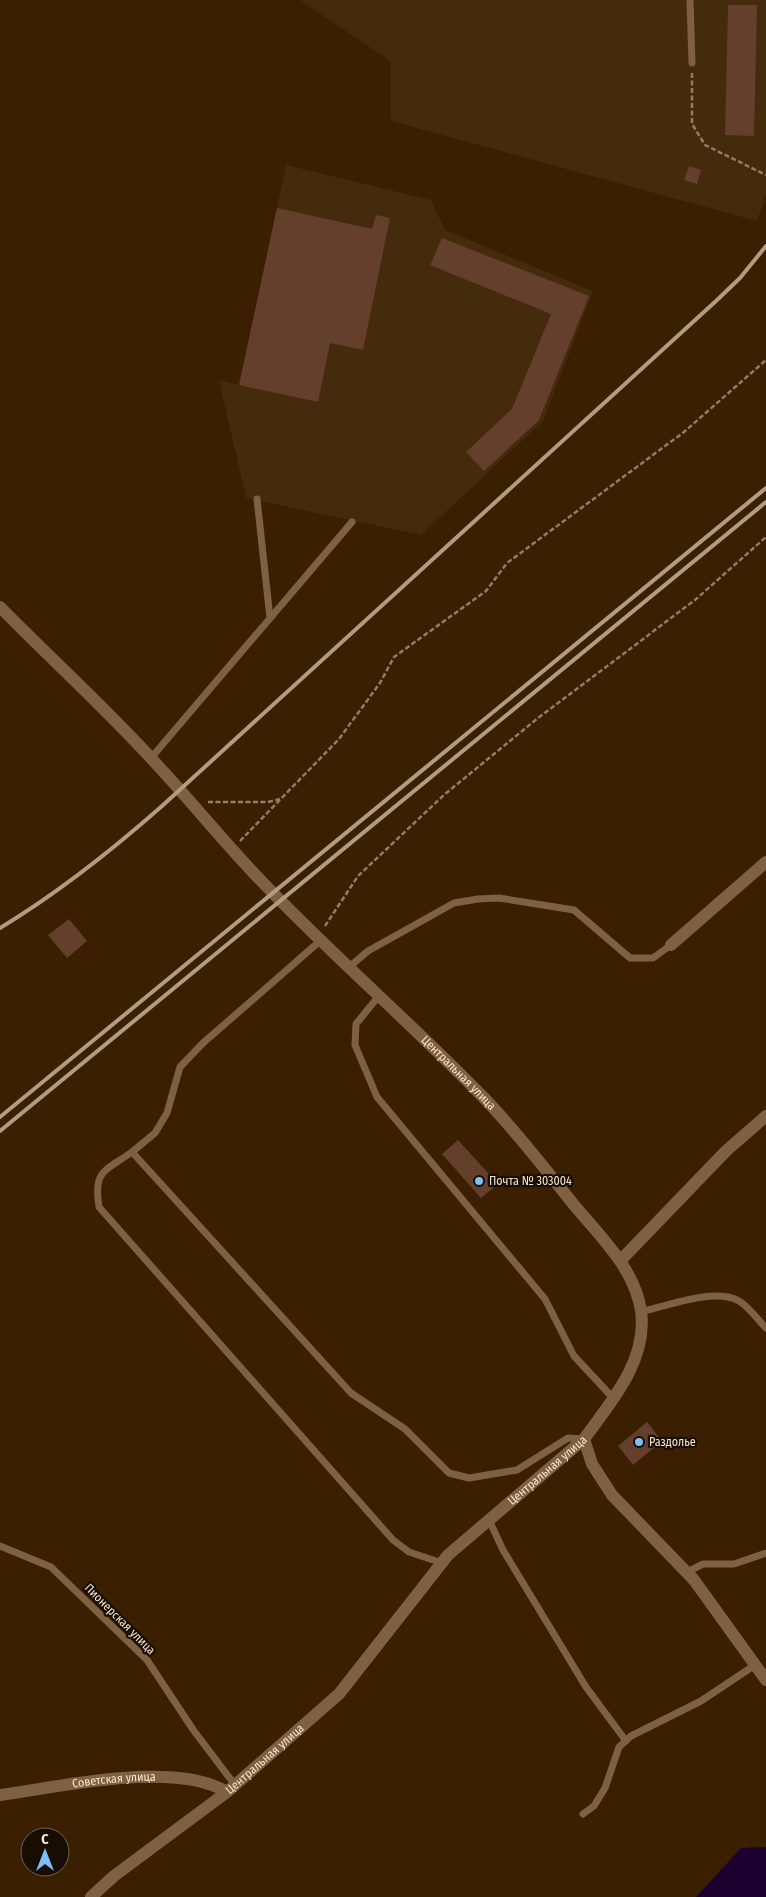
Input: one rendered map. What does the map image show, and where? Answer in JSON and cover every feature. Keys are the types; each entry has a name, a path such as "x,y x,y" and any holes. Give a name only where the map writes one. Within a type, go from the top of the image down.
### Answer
{"street":[{"name":"Центральная улица","path":"0,607 151,758 231,850 318,939 485,1099 523,1141 620,1261 635,1287 641,1312 641,1337 634,1362 614,1399 584,1439 448,1555 339,1694 231,1788 114,1876 91,1897"},
{"path":"671,944 766,862"},
{"path":"620,1261 726,1150 766,1116"},
{"path":"584,1439 592,1464 612,1495 687,1572 766,1680"},
{"name":"Советская улица","path":"0,1795 124,1777 191,1780 231,1788"}],"lane":[{"path":"690,0 692,63"},
{"path":"257,500 270,618"},
{"path":"151,758 352,522"},
{"path":"348,968 368,950 454,903 478,899 499,898 574,910 630,958 653,958 671,944"},
{"path":"318,939 202,1043 180,1067 167,1113 155,1133 100,1175 96,1187 99,1207 393,1540 409,1552 442,1563"},
{"path":"378,997 356,1024 355,1045 376,1097 545,1299 574,1356 614,1399"},
{"path":"132,1152 351,1394 405,1429 449,1474 469,1478 516,1470 568,1438 584,1439"},
{"path":"641,1312 705,1296 730,1297 740,1301 766,1328"},
{"path":"489,1520 503,1550 586,1687 626,1741"},
{"name":"Пионерская улица","path":"0,1546 50,1567 147,1660 231,1788"},
{"path":"687,1572 703,1564 734,1564 766,1553"},
{"path":"583,1814 594,1806 605,1788 619,1747 631,1736 701,1701 755,1665"}],"path":[{"path":"692,63 692,124 705,145 766,174"},
{"path":"231,850 338,740 380,683 394,656 486,590 506,563 684,432 766,360"},
{"path":"318,939 358,876 445,794 538,718 695,600 766,537"},
{"path":"189,801 236,803 268,802 282,799"}],"shaded area":[{"path":"300,0 766,0 766,194 757,221 391,121 390,61"},
{"path":"286,165 431,200 445,230 593,291 543,421 421,535 246,498 219,380 239,385"},
{"path":"766,1847 766,1897 696,1897 741,1848"}],"building":[{"path":"728,5 757,5 754,136 725,135"},
{"path":"689,166 701,170 697,184 684,180"},
{"path":"277,208 372,229 376,215 390,218 363,350 330,343 318,402 239,385"},
{"path":"442,238 589,296 539,420 484,471 466,452 512,409 551,314 430,265"},
{"path":"69,919 87,941 67,958 48,935"},
{"path":"458,1140 498,1184 481,1198 442,1154"},
{"path":"647,1422 662,1441 633,1465 618,1446"}],"railway":[{"path":"0,928 84,871 162,806 716,301 740,278 766,246"},
{"path":"0,1117 766,488"},
{"path":"0,1131 766,502"}],"place":[{"name":"Почта № 303004","path":"479,1181"},
{"name":"Раздолье","path":"639,1442"}]}
